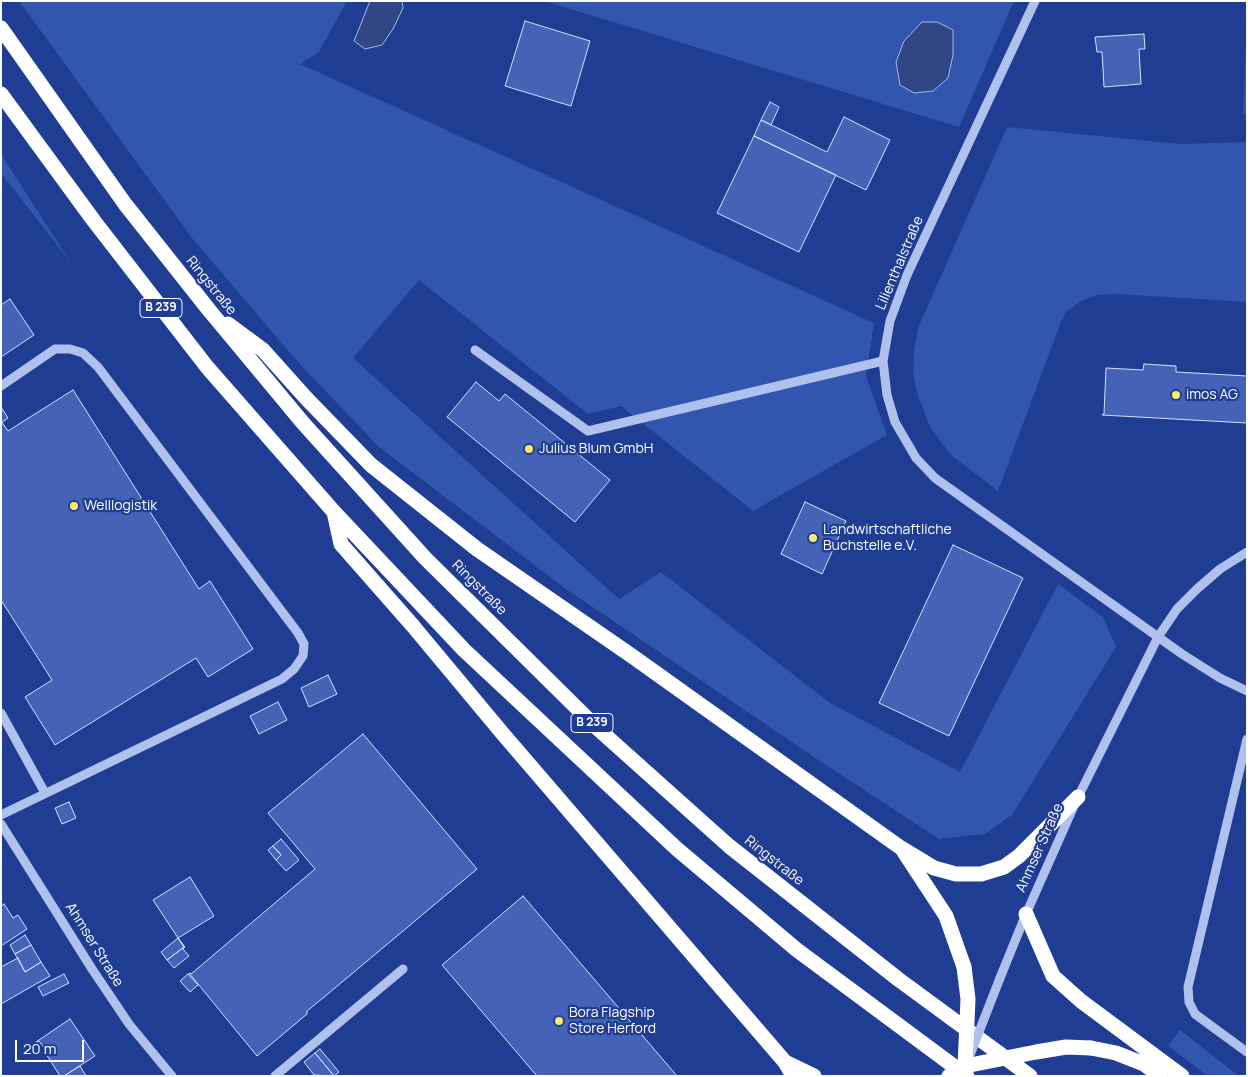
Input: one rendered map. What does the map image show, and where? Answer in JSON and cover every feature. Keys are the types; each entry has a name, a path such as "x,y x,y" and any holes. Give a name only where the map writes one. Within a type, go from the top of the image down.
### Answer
{"highway":[{"name":"Ringstraße","path":"1,28 125,204 209,310 303,423 425,558 596,727 728,846 898,980 1030,1076"},
{"name":"B 239","path":"1,94 94,221 207,367 334,512 464,650 677,849 797,950 965,1073"},
{"path":"209,310 263,350 306,398 371,465 477,549 632,656 901,848 934,868 956,874 981,874 1004,867 1019,856 1078,797"},
{"path":"334,512 341,544 413,626 502,734 794,1076"},
{"path":"901,848 946,916 964,967 968,999 965,1073"},
{"path":"1026,914 1053,976 1081,1001 1182,1076"},
{"path":"949,1076 1066,1047 1091,1048 1116,1053 1144,1064 1160,1076"},
{"path":"784,1062 814,1076"}],"street":[{"name":"Lilienthalstraße","path":"1035,1 907,275 890,321 882,361 886,395 895,422 916,458 935,478 1158,637 1220,678 1247,691"},
{"path":"1,386 55,349 70,349 82,353 98,367 298,633 304,644 303,656 294,669 282,679 1,815"},
{"path":"475,350 588,431 882,361"},
{"name":"Ahmser Straße","path":"965,1073 1026,914 1078,797 1158,637 1177,609 1197,589 1220,569 1247,552"},
{"path":"1,713 45,793"},
{"path":"1247,739 1188,987 1189,1002 1196,1014 1247,1052"},
{"name":"Ahmser Straße","path":"1,824 92,969 129,1024 172,1076"},
{"path":"275,1076 403,969"}],"shaded area":[{"path":"19,1 347,1 319,52 300,64 874,323 866,376 887,435 753,511 621,406 588,414 419,280 353,358 619,599 661,572 830,703 960,772 1058,584 1103,617 1116,647 1012,815 985,834 939,839 566,589 379,447 296,360 192,238"},
{"path":"370,1 402,1 403,8 393,29 382,45 365,49 354,41"},
{"path":"544,1 661,2 1014,1 959,127"},
{"path":"922,22 937,22 953,30 953,55 948,78 933,91 914,93 900,85 896,62 904,41"},
{"path":"1247,23 1247,114 1243,114"},
{"path":"1007,127 1180,144 1247,142 1247,302 1117,294 1096,295 1079,302 1066,312 1061,322 998,491 951,455 930,427 917,393 913,371 918,328"},
{"path":"1,154 71,263 1,173"},
{"path":"1180,1030 1239,1076 1208,1076 1168,1046"}],"building":[{"path":"525,21 590,41 571,106 505,86"},
{"path":"1144,34 1145,49 1139,49 1141,84 1104,87 1102,52 1097,52 1095,37"},
{"path":"770,102 779,107 771,125 761,120"},
{"path":"844,117 890,140 866,190 754,136 761,120 827,152"},
{"path":"754,136 836,175 799,252 717,213"},
{"path":"10,299 34,335 1,357 1,305"},
{"name":"imos AG","path":"1144,364 1176,366 1176,372 1247,376 1247,423 1102,415 1104,414 1106,368 1143,370"},
{"name":"Julius Blum GmbH","path":"476,382 499,401 505,394 610,480 575,522 447,417"},
{"name":"Welllogistik","path":"73,390 199,589 210,581 253,649 208,677 196,658 55,745 25,697 52,680 1,600 1,421 8,431"},
{"path":"1,407 8,418 1,423"},
{"name":"Landwirtschaftliche Buchstelle e.V.","path":"805,502 846,521 822,574 781,554"},
{"path":"953,545 1023,578 949,736 879,703"},
{"path":"328,675 337,694 309,707 301,688"},
{"path":"278,702 287,720 259,734 250,716"},
{"path":"363,734 477,869 307,1011 307,1014 257,1056 189,973 191,974 315,869 268,813"},
{"path":"69,802 76,818 62,824 55,808"},
{"path":"281,839 299,860 286,871 276,860 281,855 273,846"},
{"path":"273,846 281,855 276,860 268,850"},
{"path":"190,877 214,916 178,938 153,900"},
{"name":"Bora Flagship Store Herford","path":"523,896 677,1076 537,1076 442,965"},
{"path":"4,904 13,918 18,915 27,929 1,946 1,906"},
{"path":"25,935 31,945 15,954 10,945"},
{"path":"178,938 184,947 167,960 161,952"},
{"path":"178,938 185,947 183,949 189,956 174,968 167,960 184,947"},
{"path":"31,945 41,962 25,972 15,954"},
{"path":"18,958 25,972 41,962 50,976 1,1004 1,967"},
{"path":"64,974 69,983 43,996 38,987"},
{"path":"188,974 198,985 190,992 180,981"},
{"path":"70,1019 95,1056 64,1076 60,1076 46,1054 48,1053 39,1041 36,1042"},
{"path":"320,1049 339,1072 334,1076 315,1053"},
{"path":"315,1053 334,1076 314,1075 304,1062"},
{"path":"80,1066 86,1076 64,1076"}],"place":[{"name":"imos AG","path":"1176,395"},
{"name":"Julius Blum GmbH","path":"529,449"},
{"name":"Welllogistik","path":"74,506"},
{"name":"Landwirtschaftliche Buchstelle e.V.","path":"813,538"},
{"name":"Bora Flagship Store Herford","path":"559,1021"}]}
